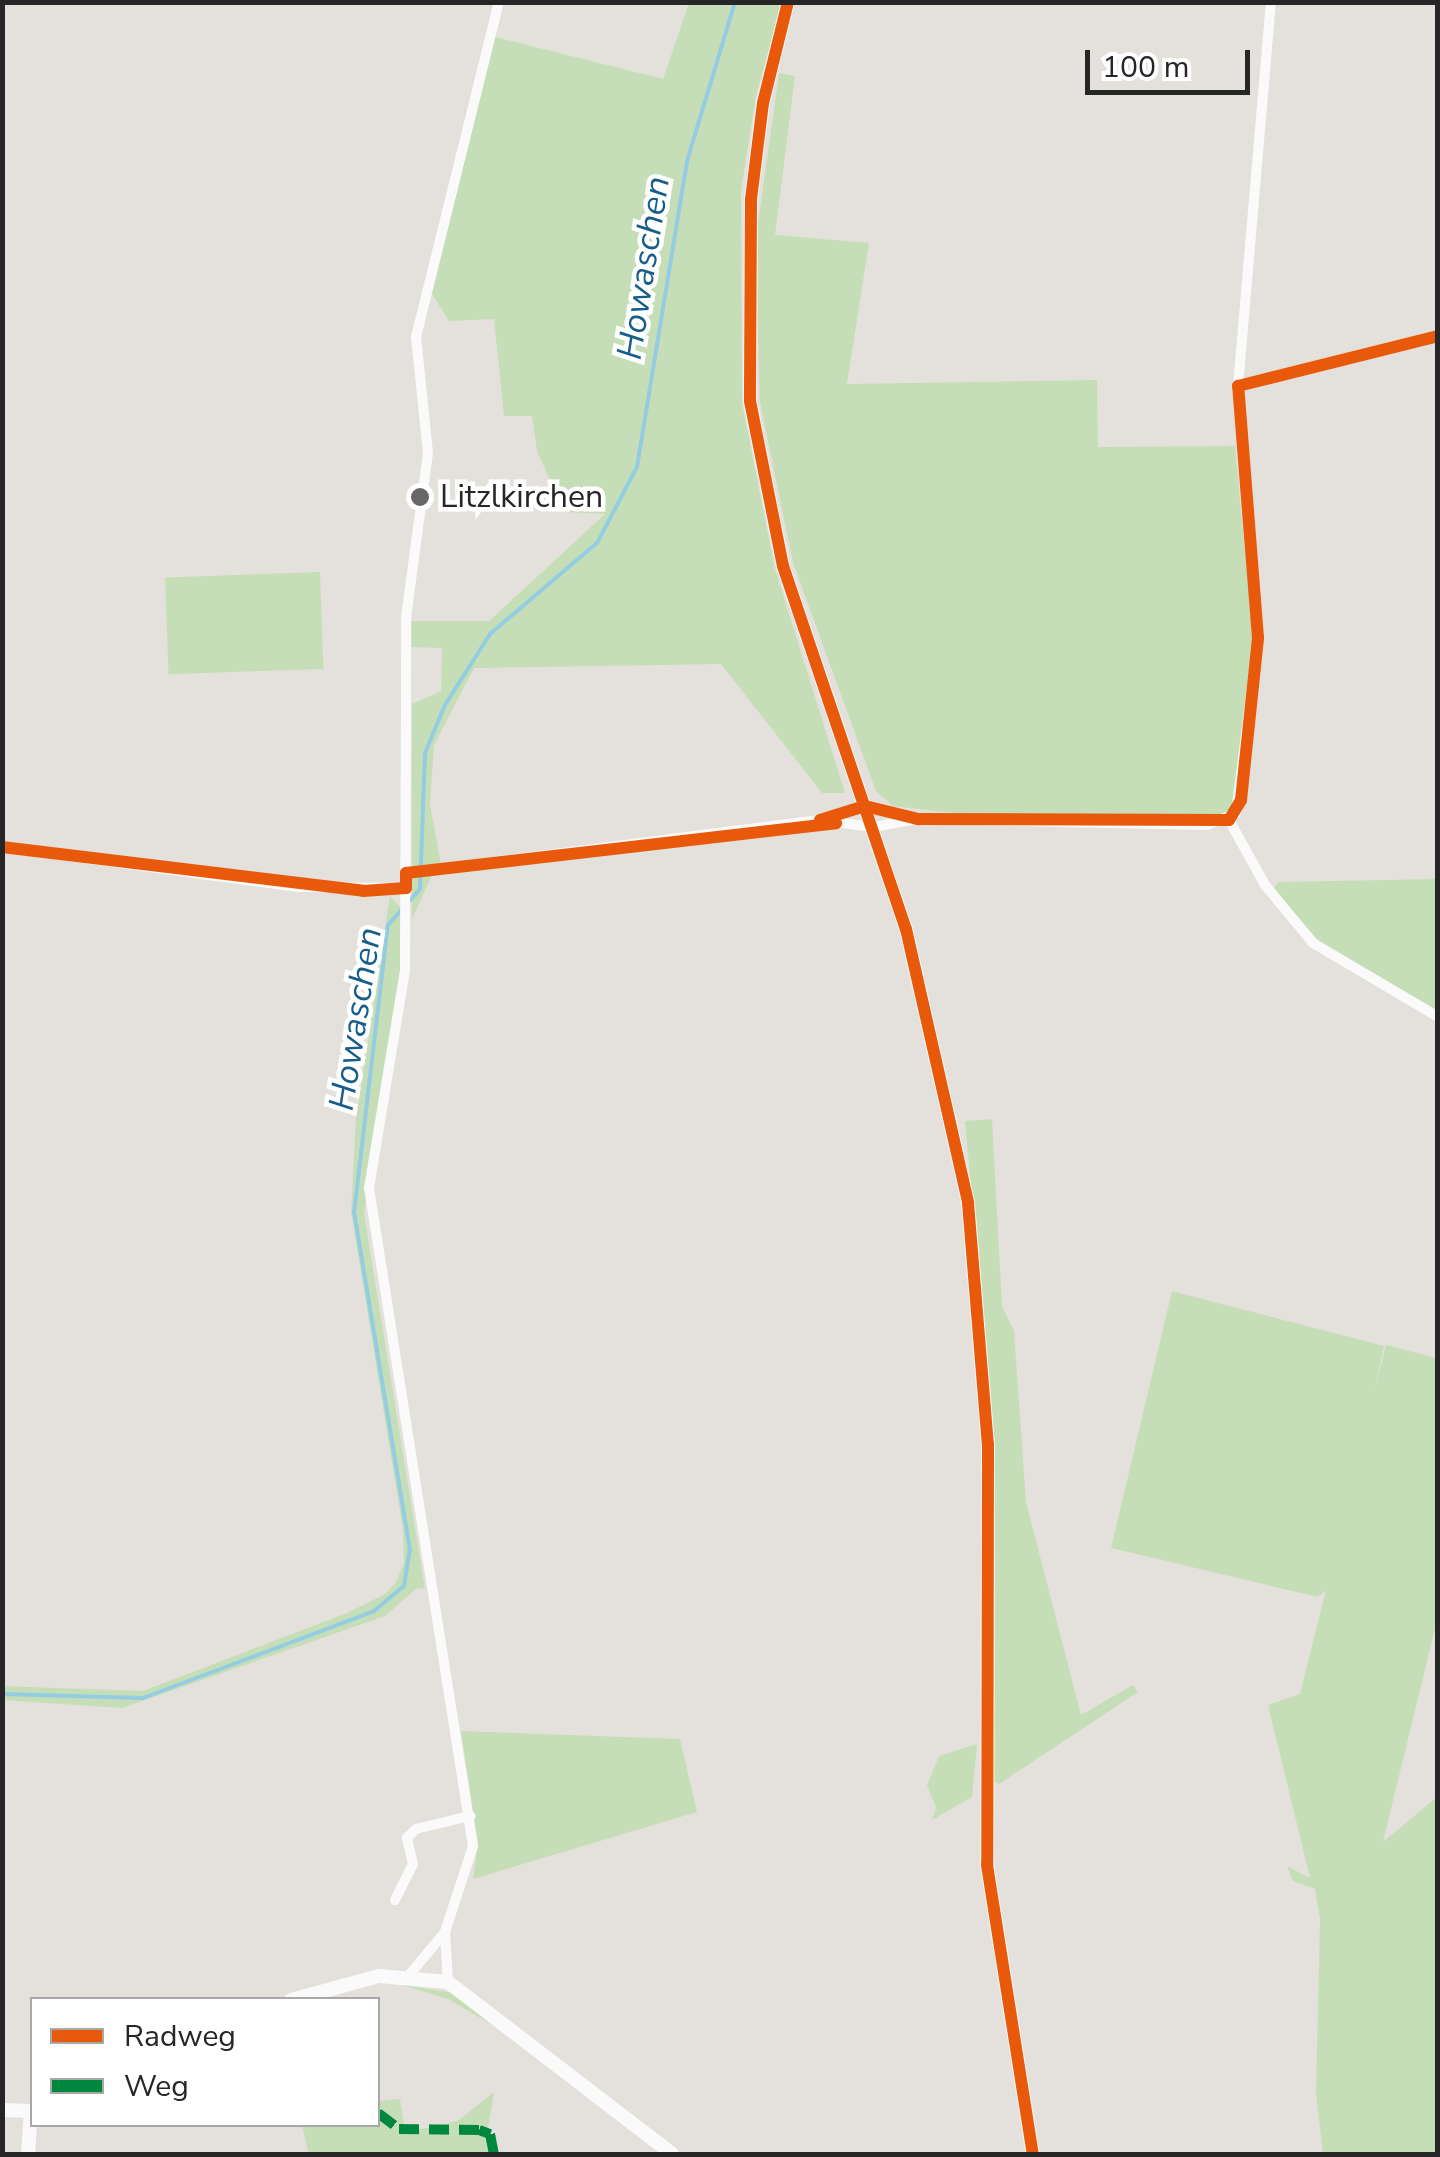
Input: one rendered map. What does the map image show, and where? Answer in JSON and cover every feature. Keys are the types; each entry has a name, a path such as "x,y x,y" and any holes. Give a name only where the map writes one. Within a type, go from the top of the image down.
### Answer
{"street":[{"path":"410,1974 445,1932 472,1862 470,1816 369,1206 403,998 409,873 407,608 428,453 416,337 499,2"},
{"path":"788,2 763,103 751,199 746,298 750,401 783,566 866,806 950,1102 978,1285 988,1444 987,1865 1033,2154"},
{"path":"820,820 872,827 918,819 1206,825 1228,820 1241,800 1258,638 1238,386 1272,2"},
{"path":"1238,386 1262,386 1438,336"},
{"path":"409,873 820,820 866,806 918,819"},
{"path":"1228,820 1265,885 1313,943 1438,1017"},
{"path":"2,847 299,886 406,892"},
{"path":"394,1900 413,1864 406,1838 416,1829 470,1816"},
{"path":"445,1932 448,1982"},
{"path":"302,1997 371,1978 410,1974 448,1982 672,2154"},
{"path":"2,2110 30,2111"},
{"path":"28,2154 31,2127"}],"green space":[{"path":"689,3 782,3 756,96 741,191 742,403 775,569 845,793 822,793 721,664 474,668 434,745 430,804 441,865 427,868 431,877 412,919 412,704 441,691 442,648 410,647 411,621 489,621 605,514 564,512 537,451 532,416 504,416 494,319 449,321 429,289 495,37 663,79"},
{"path":"779,73 795,76 775,235 869,243 847,384 1097,380 1098,447 1235,446 1253,636 1233,809 1205,820 961,814 893,806 876,791 793,563 760,402 755,245"},
{"path":"320,572 323,669 168,674 165,577"},
{"path":"1437,879 1437,1010 1323,946 1273,889 1279,882"},
{"path":"390,896 400,907 400,971 364,1213 425,1589 417,1588 385,1616 122,1708 3,1700 2,1686 143,1691 347,1613 385,1594 396,1582 404,1563 403,1530 351,1211 356,1119"},
{"path":"992,1119 1002,1306 1014,1331 1026,1502 1081,1715 1133,1685 1138,1692 999,1784 993,1782 995,1446 965,1121"},
{"path":"1172,1291 1384,1346 1374,1393 1386,1345 1437,1358 1437,1620 1383,1842 1437,1797 1437,2154 1323,2154 1316,2094 1320,1919 1315,1889 1293,1881 1287,1866 1310,1878 1268,1705 1300,1694 1326,1590 1318,1597 1111,1548"},
{"path":"461,1731 680,1739 697,1812 473,1879 478,1843"},
{"path":"977,1744 972,1797 932,1820 936,1808 927,1785 939,1756"},
{"path":"402,1985 454,1993 515,2038 448,1999"},
{"path":"494,2092 487,2135 491,2154 301,2154 308,2152 302,2127 380,2127 380,2101 400,2099 405,2131 459,2120"}],"waterway":[{"name":"Howaschen","path":"2,1694 143,1698 374,1611 404,1586 410,1550 354,1213 388,925 420,889 425,753 445,705 490,634 597,543 637,467 687,161 735,2"}],"marked path":[{"path":"380,2115 399,2129 479,2130 490,2134 494,2154"}],"cycle path":[{"path":"788,2 763,103 751,199 750,401 783,566 906,929 968,1203 988,1444 987,1865 1033,2154"},
{"path":"820,820 865,806 918,819 1229,820 1241,800 1258,638 1238,386 1438,336"},
{"path":"2,847 363,891 406,888 406,873 836,823"}],"place":[{"name":"Litzlkirchen","path":"420,497"}]}
